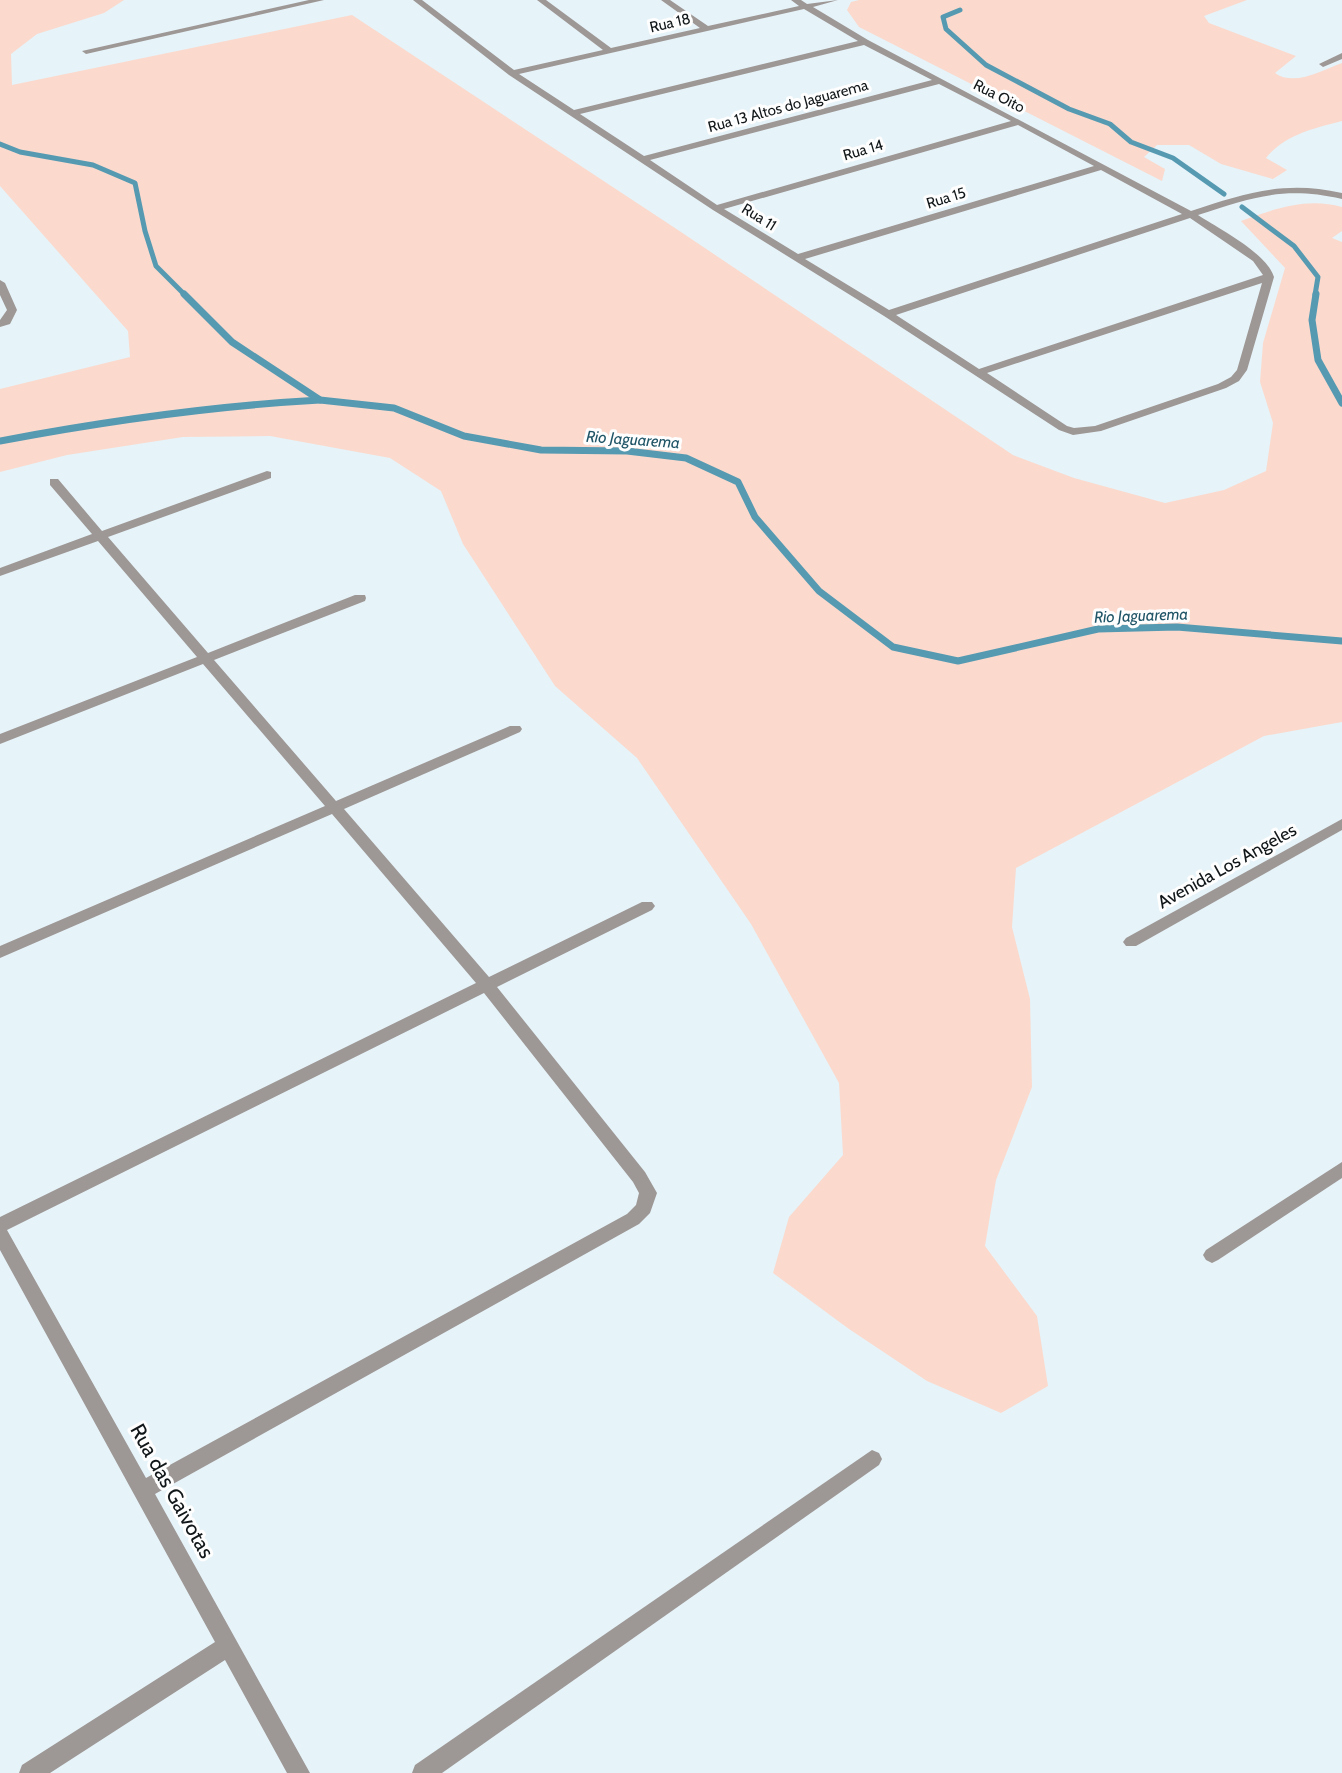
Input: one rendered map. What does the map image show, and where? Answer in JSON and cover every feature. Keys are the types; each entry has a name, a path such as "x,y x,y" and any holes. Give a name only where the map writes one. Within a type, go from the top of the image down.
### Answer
{"street":[{"path":"86,51 295,2 320,0"},
{"name":"Rua 11","path":"417,0 512,73 716,208 888,314 1063,428 1073,432 1097,429 1222,386 1235,379 1242,370 1269,277"},
{"path":"541,0 610,51"},
{"path":"665,0 707,29"},
{"name":"Rua Oito","path":"795,0 865,42 1192,215 1257,259 1267,270 1269,277"},
{"name":"Rua 18","path":"512,73 834,0"},
{"path":"574,113 865,42"},
{"path":"1323,64 1342,56"},
{"name":"Rua 13 Altos do Jaguarema","path":"644,159 940,81"},
{"name":"Rua 14","path":"716,208 1019,122"},
{"name":"Rua 15","path":"797,258 1103,166"},
{"path":"888,314 1252,194 1277,189 1306,189 1342,196"},
{"path":"977,373 1269,277"},
{"path":"0,283 12,310 6,322 0,324"},
{"path":"0,572 267,475"},
{"path":"54,482 487,985 639,1177 648,1193 644,1208 633,1220 144,1490"},
{"path":"0,739 360,598"},
{"path":"0,952 515,729"},
{"name":"Avenida Los Angeles","path":"1131,942 1342,824"},
{"path":"0,1226 648,906"},
{"path":"1212,1255 1342,1169"},
{"name":"Rua das Gaivotas","path":"0,1233 299,1773"},
{"path":"423,1773 872,1459"},
{"path":"30,1773 229,1645"}],"shaded area":[{"path":"0,0 124,0 104,13 37,34 11,54 12,85 352,15 1013,455 1074,478 1165,503 1224,490 1266,471 1273,423 1260,382 1263,343 1285,268 1241,221 1303,204 1329,204 1342,207 1342,231 1332,238 1342,242 1342,722 1264,736 1016,868 1012,927 1030,999 1032,1087 996,1180 985,1246 1037,1316 1048,1386 1001,1413 927,1381 849,1329 773,1273 789,1217 843,1155 839,1083 751,924 637,758 555,686 463,544 441,491 390,458 270,436 183,437 67,455 0,472 0,389 130,357 128,331 0,186"},
{"path":"859,0 1247,0 1204,16 1209,23 1296,56 1275,73 1283,77 1300,78 1342,63 1342,121 1321,126 1291,138 1273,150 1266,158 1287,170 1273,179 1221,164 1189,145 1157,145 1144,157 1165,169 1162,181 859,27 847,10 851,2"}],"waterway":[{"path":"960,10 943,17 946,29 986,65 1069,109 1110,124 1131,142 1173,158 1224,194"},
{"name":"Rio Jaguarema","path":"0,144 20,152 93,165 135,183 145,231 156,266 232,342 320,400"},
{"path":"1242,207 1294,246 1318,277 1315,295"},
{"path":"1316,294 1312,320 1318,360 1342,403"},
{"path":"0,441 159,415 320,400"},
{"name":"Rio Jaguarema","path":"320,400 394,408 464,436 541,450 627,451 686,458 738,482 755,517 819,591 893,647 958,661 1098,629 1177,627 1342,641"}]}
